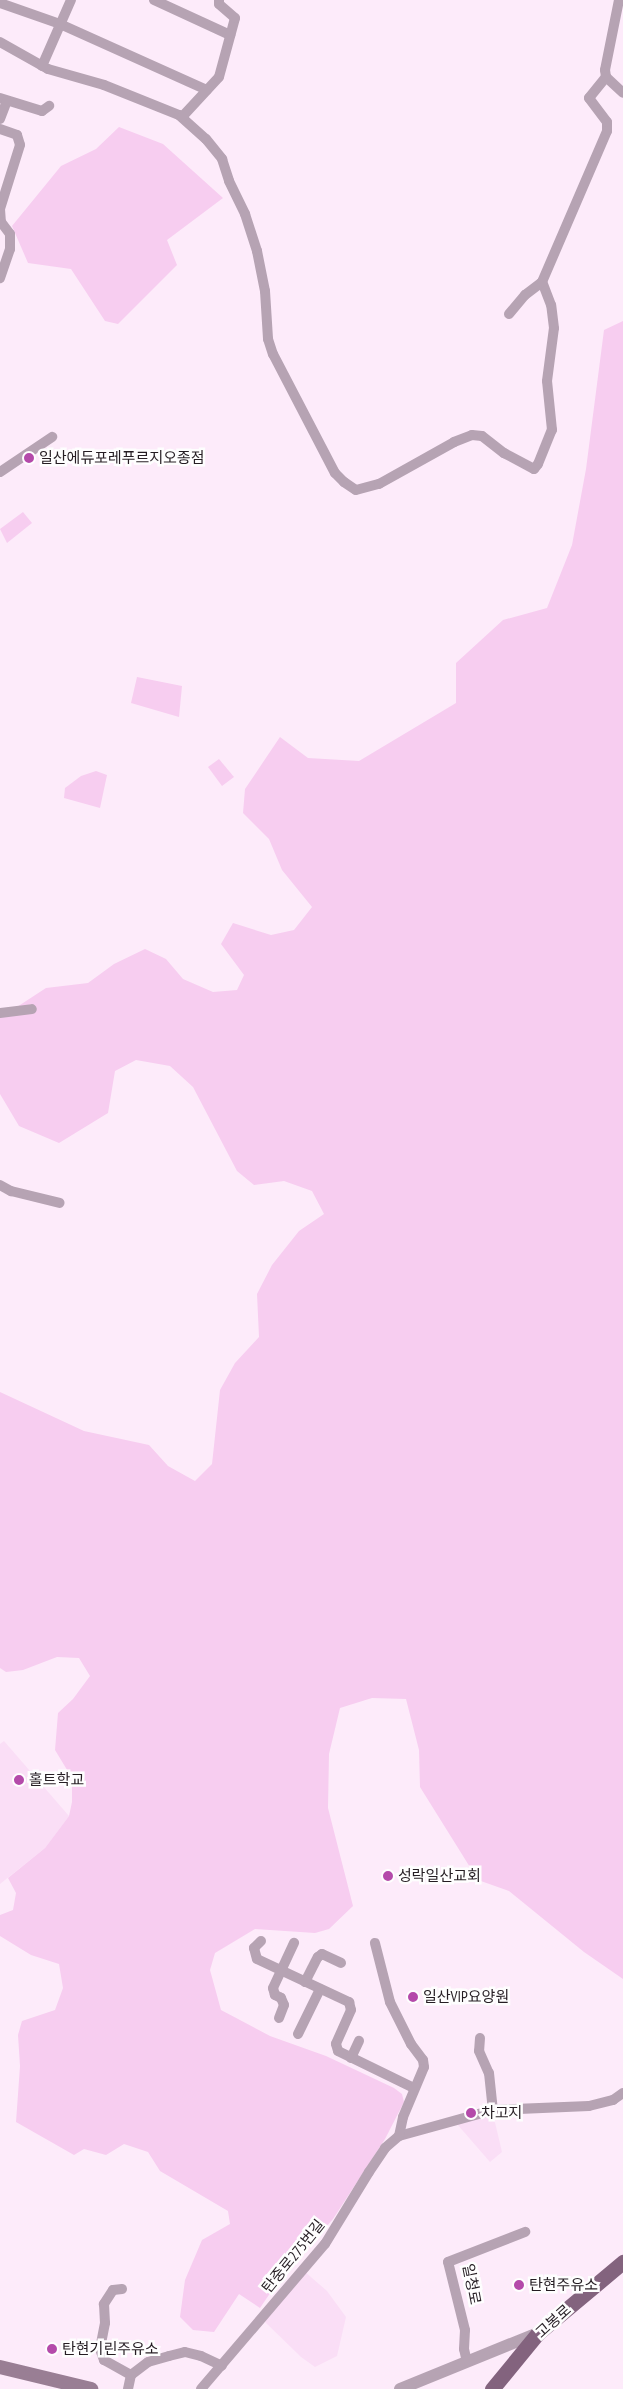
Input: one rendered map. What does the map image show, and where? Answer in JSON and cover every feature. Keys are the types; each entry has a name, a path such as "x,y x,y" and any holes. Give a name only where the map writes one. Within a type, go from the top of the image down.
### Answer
{"main road":[{"name":"고봉로","path":"492,2389 538,2333 623,2262"},
{"name":"고봉로","path":"504,2389 547,2339 623,2276"},
{"path":"0,2366 91,2389"}],"street":[{"path":"42,66 70,0"},
{"path":"154,0 230,35"},
{"path":"182,118 219,78 235,18 219,4 219,0"},
{"path":"509,314 525,295 542,282 607,131 607,122 589,98 606,77 608,53 620,0"},
{"path":"0,3 60,24 207,90"},
{"path":"0,42 42,66 64,75 104,85 182,118 206,139 222,159 229,181 245,214 257,251 265,291 268,339 273,354 335,473 356,490 379,484 454,442 472,435 482,436 504,453 534,469 538,464 552,430 547,381 554,328 551,305 542,282"},
{"path":"606,77 623,92"},
{"path":"0,119 4,99 42,111 49,106"},
{"path":"0,129 17,135 20,144 0,209 1,222 10,234 10,249 0,278"},
{"path":"0,472 52,437"},
{"path":"0,1013 32,1009"},
{"path":"0,1185 11,1191 60,1203"},
{"path":"261,1942 254,1948 257,1959 349,2002 351,2010 336,2044 338,2051 414,2088"},
{"path":"279,2018 284,2005 281,1998 275,1995 273,1988 294,1943"},
{"path":"375,1944 390,2002 411,2044 423,2060 424,2067 403,2117 400,2136"},
{"path":"305,1982 318,1957 322,1954 341,1963"},
{"path":"298,2034 320,1988"},
{"path":"480,2038 479,2051 489,2073 493,2110"},
{"path":"351,2058 359,2041"},
{"name":"탄중로275번길","path":"201,2389 325,2244 369,2172 386,2148 400,2136 493,2110 589,2106 613,2100 623,2093"},
{"name":"일청로","path":"467,2362 464,2349 465,2330 448,2262 526,2232"},
{"path":"122,2289 113,2290 104,2304 104,2323 100,2349 104,2360 131,2375"},
{"path":"400,2389 538,2333"},
{"path":"128,2389 131,2375 148,2362 185,2352 201,2356 222,2366"}],"shaded area":[{"path":"119,127 163,144 223,198 167,240 177,265 118,324 105,321 71,269 28,263 12,226 61,166 96,149"},
{"path":"623,321 623,1979 584,1952 509,1891 478,1880 420,1787 419,1750 406,1699 372,1698 340,1708 329,1754 328,1808 353,1906 329,1929 315,1933 255,1929 215,1953 210,1970 221,2010 270,2036 326,2056 394,2088 402,2094 404,2102 385,2139 333,2219 281,2277 260,2308 239,2294 214,2332 193,2330 180,2317 185,2280 202,2240 230,2224 228,2211 160,2171 148,2152 124,2144 106,2155 84,2149 74,2155 16,2122 20,2066 18,2035 22,2021 55,2010 63,1988 59,1964 31,1955 0,1936 0,1915 13,1910 16,1893 8,1878 45,1848 69,1816 72,1802 72,1778 55,1750 58,1713 73,1699 90,1676 79,1658 57,1657 23,1670 6,1672 0,1668 0,1392 84,1431 149,1445 168,1466 195,1481 212,1464 220,1390 235,1363 259,1337 257,1294 272,1265 299,1231 324,1214 312,1191 284,1181 254,1185 237,1171 193,1087 170,1066 136,1060 115,1071 108,1113 59,1143 19,1126 0,1094 0,1018 46,988 88,983 114,964 145,949 166,959 183,979 213,992 237,990 244,975 221,944 233,923 271,935 294,930 312,907 282,870 269,839 243,813 245,789 280,737 308,758 359,761 456,703 456,663 503,620 547,608 572,545 586,469 604,330"},
{"path":"23,512 32,523 7,543 0,529"},
{"path":"137,677 182,686 179,717 131,703"},
{"path":"219,759 234,777 222,786 208,767"},
{"path":"96,771 107,775 100,808 64,798 65,788 81,776"},
{"name":"홀트학교","path":"4,1741 69,1816 45,1848 0,1884 0,1744"},
{"path":"493,2114 502,2152 490,2162 457,2124"},
{"path":"304,2271 327,2291 346,2317 337,2356 315,2367 301,2357 264,2321"}],"place":[{"name":"일산에듀포레푸르지오종점","path":"29,458"},
{"name":"홀트학교","path":"19,1780"},
{"name":"성락일산교회","path":"388,1876"},
{"name":"일산VIP요양원","path":"413,1997"},
{"name":"차고지","path":"471,2113"},
{"name":"탄현주유소","path":"519,2285"},
{"name":"탄현기린주유소","path":"52,2349"}]}
